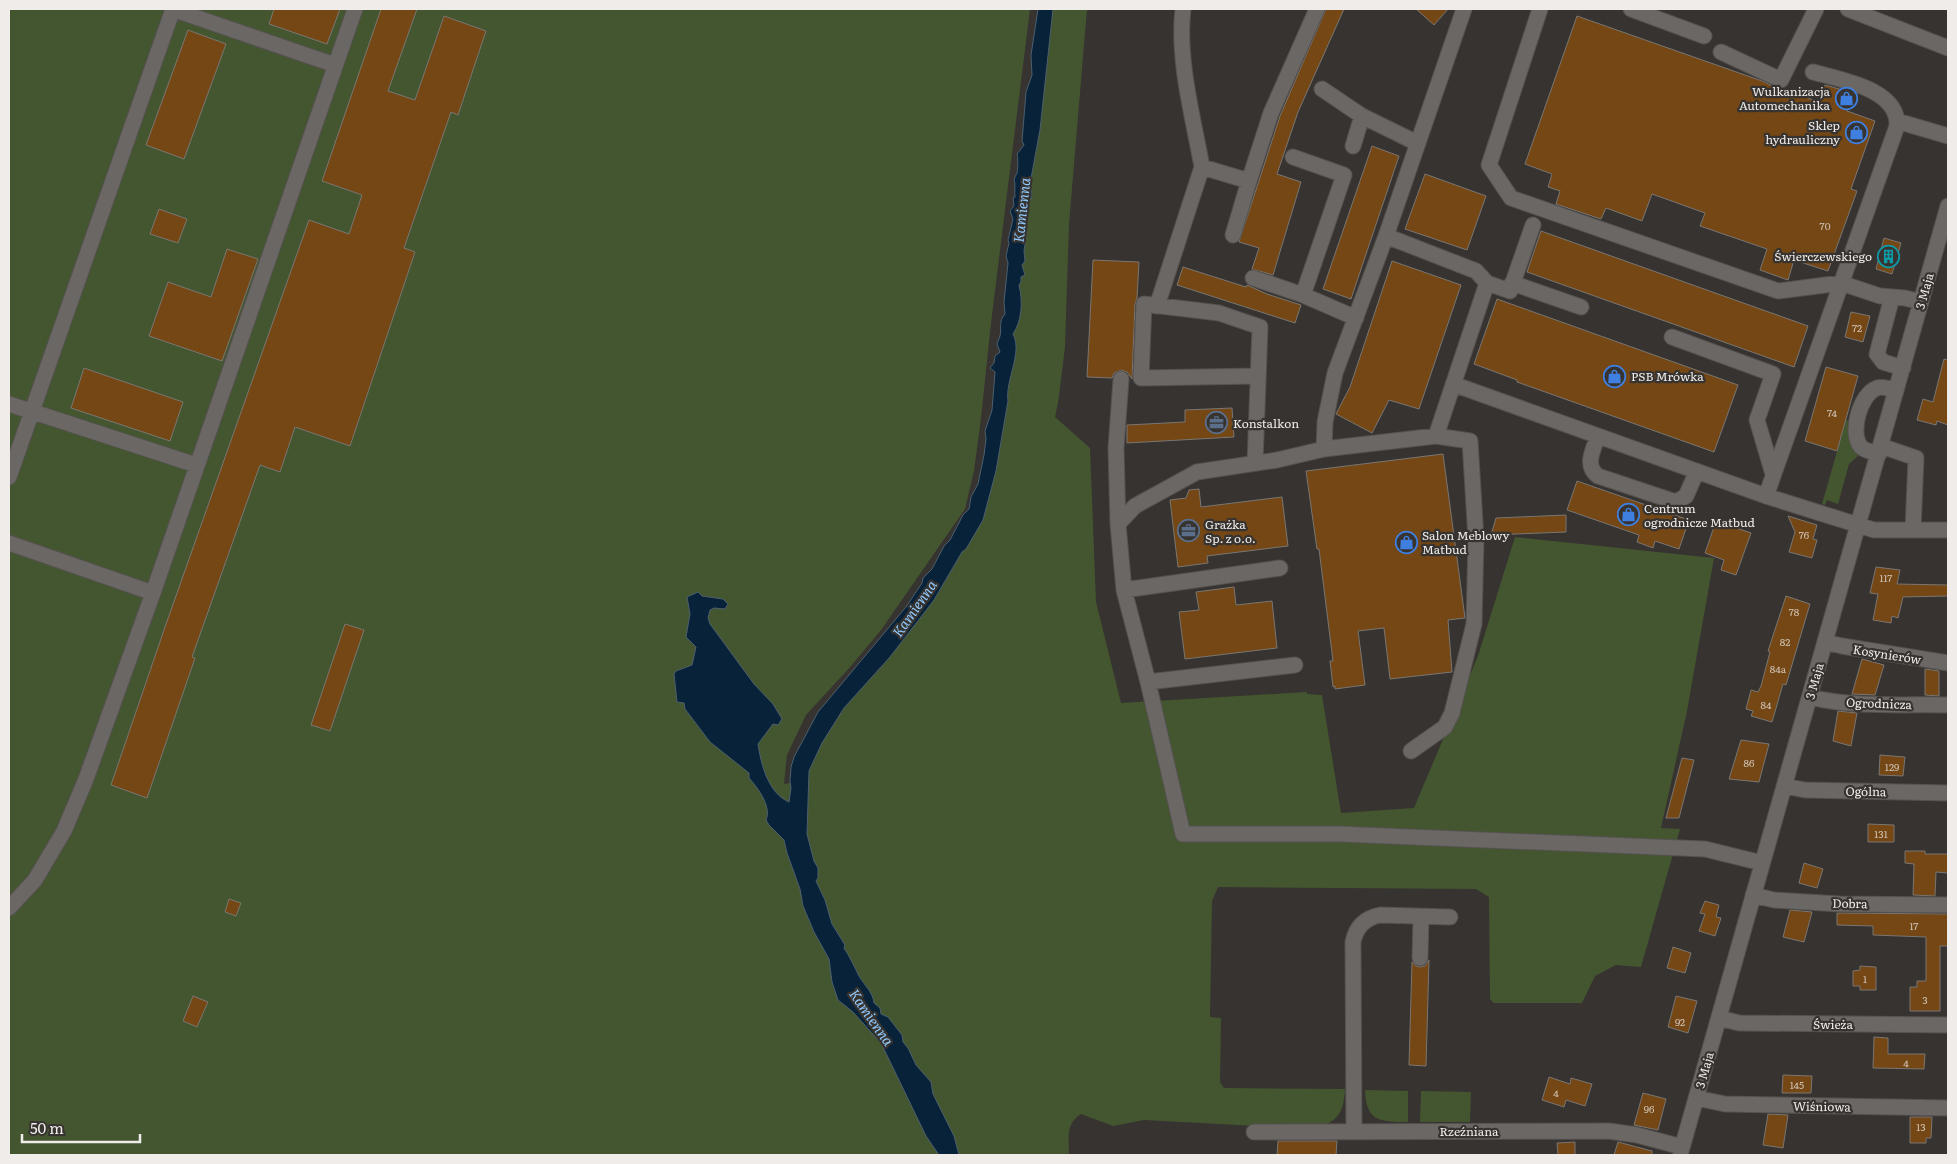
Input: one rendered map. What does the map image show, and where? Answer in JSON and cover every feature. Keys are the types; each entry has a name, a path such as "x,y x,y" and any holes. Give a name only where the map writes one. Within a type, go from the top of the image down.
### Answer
{"street":[{"path":"9,477 172,9 335,65"},
{"path":"9,908 35,880 64,831 86,779 153,594 355,9"},
{"path":"1157,306 1202,167 1188,93 1181,28 1184,9"},
{"path":"1233,235 1271,114 1317,9"},
{"path":"1324,449 1329,396 1335,373 1386,236 1464,9"},
{"path":"1540,9 1490,165 1511,198 1778,291 1841,283 1880,296 1921,302"},
{"path":"1631,9 1661,14 1704,36"},
{"path":"1721,52 1781,80 1816,9"},
{"path":"1848,9 1948,48"},
{"path":"1766,496 1895,134 1897,121 1891,105 1881,95 1813,72"},
{"path":"1322,89 1362,116 1417,143"},
{"path":"1353,146 1362,116"},
{"path":"1897,121 1948,136"},
{"path":"1293,157 1344,174 1303,295"},
{"path":"1202,167 1249,181"},
{"name":"3 Maja","path":"1681,1151 1948,206"},
{"path":"1386,236 1476,272 1487,283 1510,290 1532,225"},
{"path":"1253,278 1303,295 1356,318"},
{"path":"1436,436 1487,283"},
{"path":"1512,283 1581,307"},
{"path":"1892,297 1877,354 1883,362 1903,368"},
{"path":"1255,463 1260,327 1219,313 1144,304 1141,378 1258,376"},
{"path":"1672,337 1773,374 1757,420 1773,474"},
{"path":"1121,378 1116,448 1118,524 1124,590 1148,682 1183,834 1338,834 1705,849 1762,863"},
{"path":"1453,384 1766,496 1874,530 1948,530"},
{"path":"1896,391 1883,388 1875,389 1863,401 1858,416 1856,433 1859,444 1866,450 1880,450 1916,458 1913,530"},
{"path":"9,404 196,465"},
{"path":"1118,524 1135,506 1197,472 1324,449 1436,436 1470,441 1476,539 1474,624 1452,713 1445,728 1410,751"},
{"path":"1598,436 1591,455 1590,467 1598,476 1676,502 1686,496 1697,471"},
{"path":"9,542 153,594"},
{"path":"1124,590 1280,568"},
{"name":"Kosynierów","path":"1825,642 1948,663"},
{"path":"1148,682 1295,665"},
{"name":"Ogrodnicza","path":"1810,697 1826,701 1863,704 1948,705"},
{"name":"Ogólna","path":"1784,786 1805,790 1948,793"},
{"name":"Dobra","path":"1753,895 1774,900 1831,903 1948,905"},
{"path":"1354,1132 1353,942 1355,934 1363,922 1380,915 1450,917"},
{"path":"1420,958 1422,917"},
{"name":"Świeża","path":"1719,1018 1739,1023 1948,1025"},
{"name":"Wiśniowa","path":"1696,1098 1725,1104 1948,1108"},
{"name":"Rzeźniana","path":"1254,1132 1610,1131 1637,1135 1681,1151"}],"green space":[{"path":"9,9 1030,9 981,418 974,471 965,509 881,630 806,715 787,755 784,784 802,781 810,750 979,513 1049,9 1087,9 1069,224 1065,347 1055,417 1090,448 1096,602 1121,703 1307,692 1307,694 1322,695 1341,813 1414,808 1478,656 1515,537 1714,558 1687,711 1661,828 1680,829 1641,967 1616,965 1595,976 1582,1003 1494,1003 1490,999 1489,897 1476,889 1218,887 1212,901 1210,1017 1221,1018 1220,1082 1224,1088 1345,1089 1344,1101 1338,1115 1324,1125 1257,1126 1144,1120 1113,1126 1081,1114 1072,1122 1070,1127 1069,1155 9,1155"},
{"path":"1846,420 1852,422 1859,452 1858,456 1849,464 1838,504 1827,500 1825,505 1822,504"},
{"path":"1365,1090 1408,1091 1408,1122 1376,1118 1368,1108"},
{"path":"1421,1091 1471,1092 1470,1122 1420,1122"}],"water":[{"name":"Kamienna","path":"1038,9 1053,9 1040,130 1030,184 1032,195 1025,215 1027,232 1025,236 1025,261 1022,265 1025,275 1021,277 1019,285 1021,311 1013,334 1016,341 1016,350 996,471 983,520 934,600 890,657 844,708 822,743 809,771 807,834 814,861 818,868 818,878 816,881 825,900 832,924 845,945 844,948 859,976 870,992 874,1003 880,1008 881,1014 888,1017 902,1035 903,1042 916,1065 931,1082 933,1094 954,1136 959,1155 939,1155 926,1136 881,1043 853,1012 838,1000 832,982 829,959 814,932 803,906 800,889 784,840 766,820 767,809 763,798 749,778 749,773 710,742 685,709 684,703 677,702 674,674 676,671 692,665 696,647 686,637 690,614 687,597 698,592 702,596 723,599 728,604 725,609 714,608 710,610 708,618 710,624 754,684 773,704 782,719 778,725 773,724 758,744 761,760 771,785 782,798 789,802 791,767 794,757 818,712 906,607 922,583 923,578 932,569 944,546 950,540 963,515 969,509 971,497 978,484 984,455 985,431 992,410 995,372 990,368 994,363 995,356 1000,352 997,344 1005,314 1004,302 1008,263 1006,256 1013,219 1010,211 1014,206 1017,154 1024,145 1022,141 1026,92 1032,75 1031,55"}],"building":[{"path":"274,9 340,9 327,44 269,24"},
{"path":"381,9 417,9 388,91 415,100 444,16 486,31 458,115 451,112 404,248 415,252 350,446 295,427 280,472 260,465 192,657 195,658 147,798 111,785 309,220 349,234 362,195 322,181"},
{"path":"1326,9 1344,9 1298,112 1277,174 1301,182 1273,275 1252,269 1259,248 1239,242 1280,116"},
{"path":"1416,9 1448,9 1434,25"},
{"path":"1577,16 1819,102 1825,85 1853,93 1847,111 1875,121 1851,189 1857,191 1828,271 1794,260 1788,280 1760,270 1767,249 1700,226 1705,213 1652,194 1642,221 1606,208 1601,219 1556,204 1560,191 1548,187 1552,174 1525,164"},
{"path":"188,30 226,44 184,159 146,145"},
{"path":"1372,146 1399,156 1351,299 1323,289"},
{"path":"1425,174 1486,196 1467,250 1405,229"},
{"path":"159,209 187,219 178,243 150,234"},
{"path":"1541,231 1808,326 1794,367 1527,272"},
{"name":"Świerczewskiego","path":"1884,238 1901,243 1892,274 1876,269"},
{"path":"227,249 258,259 222,361 149,336 168,282 211,297"},
{"path":"1093,260 1139,262 1132,379 1127,372 1121,370 1114,373 1112,378 1087,377"},
{"path":"1392,261 1461,285 1419,409 1389,400 1372,433 1336,414 1350,387"},
{"path":"1183,267 1246,287 1247,285 1301,305 1295,323 1177,285"},
{"name":"PSB Mrówka","path":"1497,299 1738,385 1714,452 1517,382 1517,380 1474,364"},
{"path":"1851,312 1870,316 1863,342 1845,337"},
{"path":"1944,359 1948,360 1948,425 1937,421 1936,425 1917,420 1923,399 1933,402"},
{"path":"1826,367 1858,376 1837,451 1805,441"},
{"path":"84,368 183,402 170,441 71,408"},
{"path":"1232,408 1234,437 1127,443 1127,425 1185,422 1185,410"},
{"path":"1443,454 1465,618 1448,620 1452,672 1390,679 1384,628 1358,631 1365,685 1335,689 1335,686 1333,687 1330,661 1333,661 1319,549 1317,549 1306,471"},
{"name":"Centrum ogrodnicze Matbud","path":"1577,481 1689,520 1679,549 1655,541 1653,548 1637,542 1639,535 1567,510"},
{"path":"1199,489 1201,507 1282,497 1288,546 1207,556 1208,563 1178,567 1170,500 1186,498 1189,490"},
{"path":"1566,515 1566,532 1491,535 1496,518"},
{"path":"1788,516 1817,525 1813,539 1817,540 1812,558 1789,552 1795,532"},
{"path":"1716,521 1751,533 1736,575 1721,570 1724,560 1705,553"},
{"path":"1876,567 1900,570 1897,584 1948,585 1948,596 1903,597 1898,618 1892,616 1891,623 1873,620 1878,594 1870,593"},
{"path":"1234,587 1236,605 1272,601 1277,648 1185,659 1179,612 1199,610 1196,592"},
{"path":"1786,596 1810,604 1786,685 1783,684 1772,722 1751,716 1753,711 1746,709 1751,690 1758,692 1761,686 1770,652 1768,651"},
{"path":"345,624 364,630 330,731 311,725"},
{"path":"1862,659 1884,665 1875,695 1852,694"},
{"path":"1925,669 1939,671 1939,696 1925,695"},
{"path":"1838,711 1857,713 1851,746 1833,741"},
{"path":"1741,740 1769,744 1759,782 1729,779"},
{"path":"1880,755 1905,757 1903,776 1879,775"},
{"path":"1682,758 1694,760 1679,818 1666,818"},
{"path":"1868,824 1894,825 1894,842 1868,842"},
{"path":"1905,851 1925,851 1925,854 1948,854 1948,873 1936,872 1935,896 1913,895 1914,864 1905,863"},
{"path":"1804,863 1823,869 1817,888 1799,883"},
{"path":"229,899 241,903 236,916 225,912"},
{"path":"1705,901 1719,905 1716,917 1721,918 1715,936 1699,931 1705,914 1700,913"},
{"path":"1790,910 1812,912 1804,942 1783,937"},
{"path":"1837,913 1948,914 1948,946 1940,946 1940,1011 1910,1011 1910,987 1917,987 1917,981 1926,981 1926,937 1873,935 1873,926 1837,925"},
{"path":"1673,947 1691,953 1685,973 1667,968"},
{"path":"1429,960 1426,1066 1409,1065 1412,962 1420,967 1425,966"},
{"path":"1860,966 1876,967 1876,990 1860,990 1860,986 1853,986 1853,971 1860,970"},
{"path":"193,996 208,1002 197,1027 183,1021"},
{"path":"1676,996 1697,1001 1688,1033 1668,1027"},
{"path":"1874,1037 1888,1038 1888,1054 1925,1054 1924,1069 1873,1068"},
{"path":"1783,1075 1812,1076 1811,1093 1782,1093"},
{"path":"1549,1077 1570,1084 1571,1078 1592,1084 1585,1106 1566,1100 1564,1107 1542,1100"},
{"path":"1643,1093 1666,1099 1658,1130 1634,1125"},
{"path":"1768,1114 1788,1115 1783,1148 1763,1145"},
{"path":"1910,1117 1932,1117 1931,1138 1926,1138 1926,1143 1910,1143"},
{"path":"1278,1141 1337,1141 1336,1155 1277,1155"},
{"path":"1575,1142 1575,1155 1558,1155 1557,1143"},
{"path":"1618,1142 1652,1151 1652,1155 1614,1155"}],"place":[{"name":"Wulkanizacja Automechanika","path":"1846,98"},
{"name":"Sklep hydrauliczny","path":"1856,132"},
{"name":"Świerczewskiego","path":"1888,256"},
{"name":"PSB Mrówka","path":"1615,376"},
{"name":"Konstalkon","path":"1217,423"},
{"name":"Centrum ogrodnicze Matbud","path":"1628,515"},
{"name":"Grażka Sp. z o.o.","path":"1189,531"},
{"name":"Salon Meblowy Matbud","path":"1406,542"}]}
